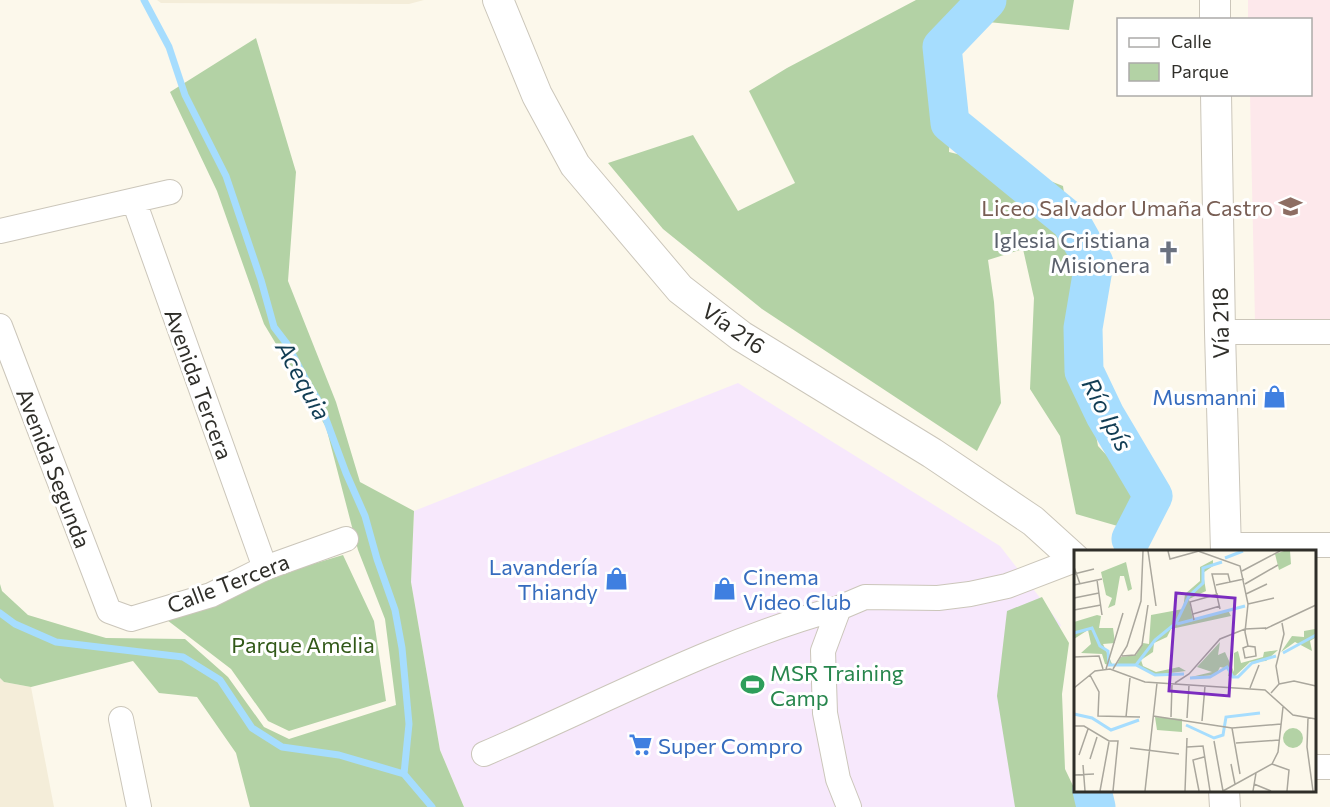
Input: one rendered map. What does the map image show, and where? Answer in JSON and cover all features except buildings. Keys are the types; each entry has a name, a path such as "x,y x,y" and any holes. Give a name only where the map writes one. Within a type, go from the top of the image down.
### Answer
{"main road":[{"name":"Vía 216","path":"498,0 537,95 575,165 680,289 741,336 932,453 1033,521 1074,558"},
{"path":"1215,0 1215,18"},
{"name":"Vía 218","path":"1216,96 1225,550"},
{"path":"1224,792 1225,807"}],"street":[{"path":"0,231 170,192"},
{"name":"Avenida Tercera","path":"134,201 265,568"},
{"name":"Avenida Segunda","path":"0,326 108,611"},
{"path":"1220,332 1330,332"},
{"name":"Calle Tercera","path":"108,611 131,619 211,595 265,568 346,539"},
{"path":"1225,550 1330,546"},
{"path":"484,754 707,655 804,617 839,608 865,597 938,598 970,594 1007,586 1074,559"},
{"path":"839,608 823,651 825,713 838,779 849,807"},
{"path":"121,719 139,807"}],"shaded area":[{"path":"157,0 424,0 409,4 161,3"},
{"name":"Liceo Salvador Umaña Castro","path":"1248,0 1330,0 1330,320 1255,322 1250,96 1312,96 1312,18 1248,18"},
{"path":"738,383 1000,546 1061,625 1026,697 1054,807 464,807 440,750 411,582 414,511"},
{"path":"0,678 4,682 31,687 54,807 0,807"}],"green space":[{"path":"916,0 1074,0 1069,30 978,21 952,70 949,152 1022,170 1063,186 1083,328 1084,371 1098,446 1142,493 1121,527 1076,514 1060,436 1030,389 1034,298 1023,249 988,260 994,302 1001,403 977,451 762,309 663,229 608,163 693,135 738,211 795,183 749,91 787,68"},
{"path":"256,38 296,172 288,281 336,402 360,482 414,511 411,582 440,750 464,807 250,807 236,753 197,697 159,693 133,661 31,687 4,682 0,678 0,584 2,591 28,615 68,627 106,638 185,639 228,677 264,727 289,739 396,705 385,619 358,550 326,427 264,324 217,191 170,92"},
{"name":"Parque Amelia","path":"343,555 374,621 386,701 289,731 268,721 231,669 167,620 266,578"},
{"path":"1042,597 1069,643 1062,694 1065,769 1074,792 1078,792 1086,807 1015,807 997,696 1007,611"}],"waterway":[{"name":"Acequia","path":"144,0 169,47 185,95 226,176 261,280 274,327 287,344 320,403 365,516 395,610 402,648 409,724 404,774"},
{"name":"Río Ipís","path":"987,0 942,47 950,123 1071,222 1094,263 1083,328 1084,371 1105,415 1153,496 1131,539"},
{"path":"0,613 15,624 56,642 183,657 220,680 252,728 282,747 339,755 404,774 432,807"},
{"name":"Río Ipís","path":"1092,792 1096,807"}],"place":[{"name":"Liceo Salvador Umaña Castro","path":"1291,207"},
{"name":"Iglesia Cristiana Misionera","path":"1168,252"},
{"name":"Musmanni","path":"1275,396"},
{"name":"Lavandería Thiandy","path":"616,579"},
{"name":"Cinema Video Club","path":"725,589"},
{"name":"MSR Training Camp","path":"752,685"},
{"name":"Super Compro","path":"640,745"}]}
